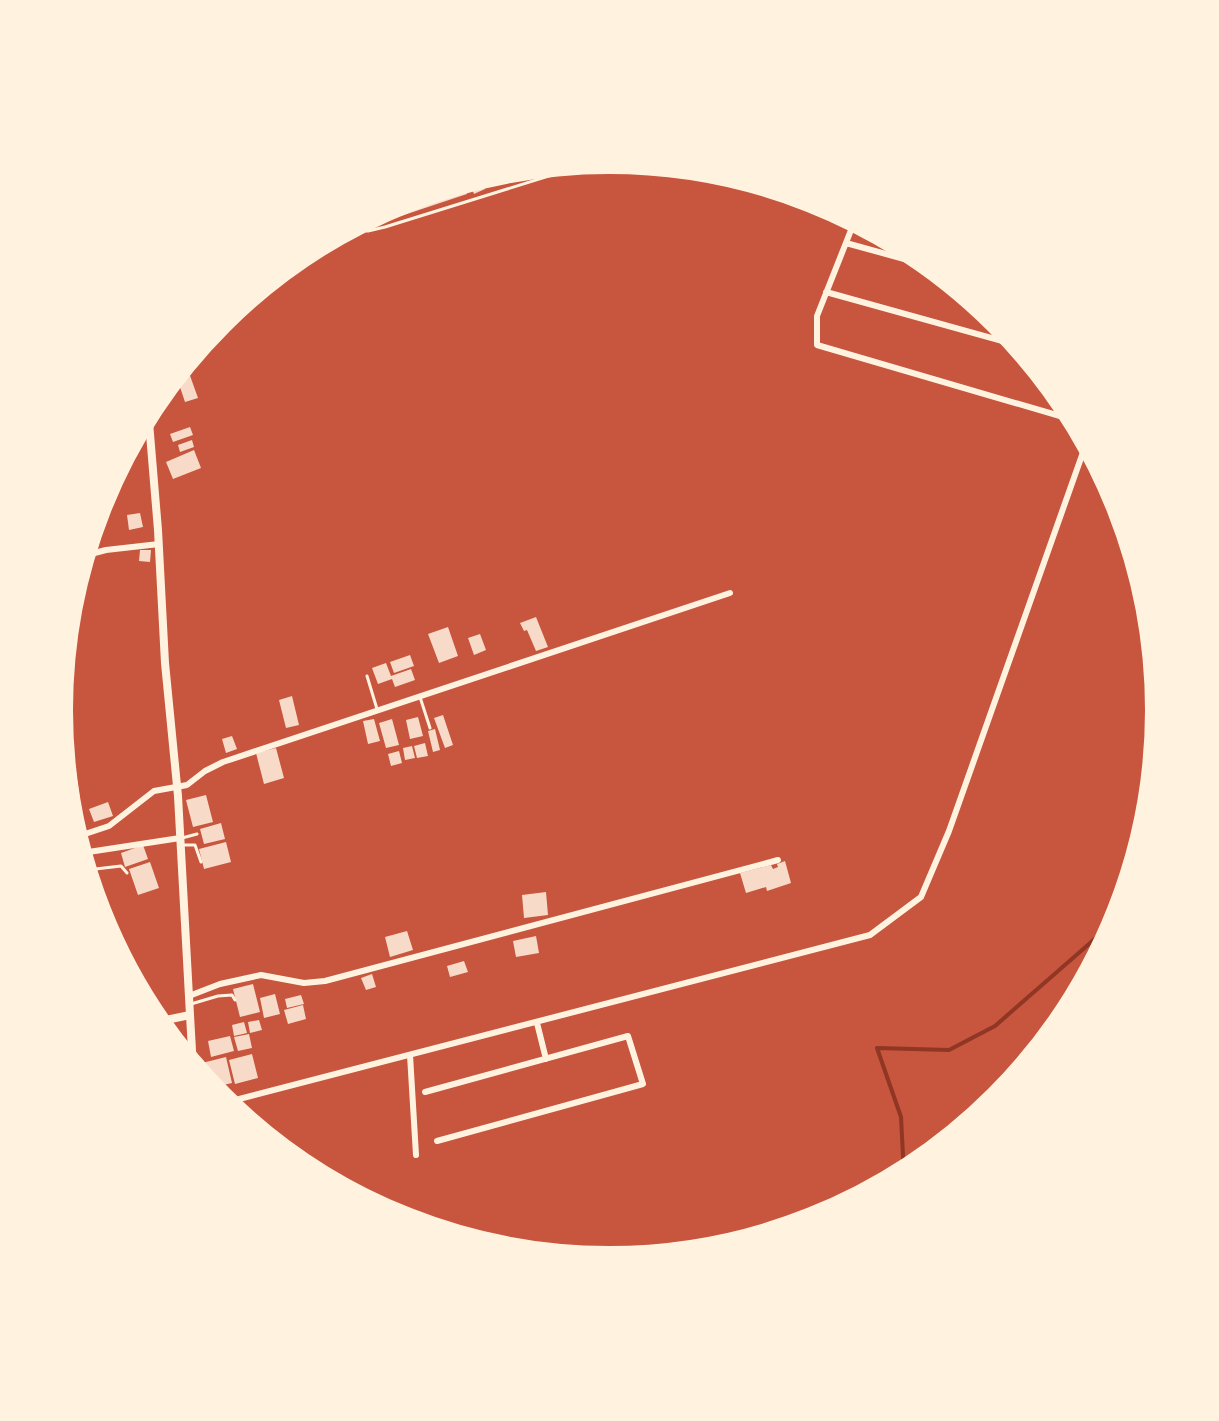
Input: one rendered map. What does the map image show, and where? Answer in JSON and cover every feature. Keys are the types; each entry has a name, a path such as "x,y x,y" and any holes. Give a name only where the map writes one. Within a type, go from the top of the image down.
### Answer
{"street":[{"path":"852,228 817,316 817,345 1063,417"},
{"path":"846,243 909,260"},
{"path":"826,292 1005,342"},
{"path":"149,427 159,544 165,663 177,787 192,1054"},
{"path":"235,1100 870,935 921,897 949,831 1084,451"},
{"path":"93,554 159,544"},
{"path":"83,835 109,826 154,791 187,785 205,771 223,762 730,593"},
{"path":"88,852 180,842"},
{"path":"189,1000 220,984 261,975 304,983 324,981 778,860"},
{"path":"166,1020 190,1015"},
{"path":"537,1023 546,1059"},
{"path":"425,1092 628,1036 643,1084 437,1141"},
{"path":"410,1055 416,1155"}],"lane":[{"path":"361,231 385,227 560,173"},
{"path":"367,676 378,711"},
{"path":"420,697 430,728"},
{"path":"180,842 197,834"},
{"path":"180,842 195,844 201,862"},
{"path":"93,868 121,866 127,873"},
{"path":"189,1000 226,995 232,995 235,1000"}],"building":[{"path":"483,185 485,189 474,194 471,188"},
{"path":"465,189 467,194 401,216 400,212 403,211"},
{"path":"189,372 198,398 185,402 179,384"},
{"path":"190,427 193,435 173,442 170,434"},
{"path":"192,440 194,447 180,452 178,445"},
{"path":"194,450 201,468 173,479 166,462"},
{"path":"140,513 143,527 129,530 127,515"},
{"path":"140,550 151,550 150,562 139,561"},
{"path":"536,617 548,647 536,651 527,630 524,631 520,623"},
{"path":"448,627 458,656 439,663 428,634"},
{"path":"480,634 486,650 474,655 468,638"},
{"path":"410,655 414,666 394,673 390,662"},
{"path":"386,663 391,676 411,669 415,680 395,687 392,679 378,684 372,668"},
{"path":"292,696 299,725 286,728 279,700"},
{"path":"443,715 453,745 445,748 434,718"},
{"path":"418,717 423,736 410,739 406,720"},
{"path":"374,719 380,741 368,744 363,721"},
{"path":"392,719 399,745 386,748 379,723"},
{"path":"435,729 440,750 433,752 428,731"},
{"path":"232,736 237,749 226,753 222,739"},
{"path":"425,743 428,756 417,758 414,746"},
{"path":"412,746 415,758 405,760 403,748"},
{"path":"276,748 284,778 264,784 256,753"},
{"path":"399,751 402,763 391,766 388,754"},
{"path":"206,795 213,822 193,827 186,800"},
{"path":"108,802 113,816 94,822 89,809"},
{"path":"221,823 225,839 204,844 200,829"},
{"path":"226,842 231,862 204,869 199,849"},
{"path":"143,845 148,859 125,867 121,853"},
{"path":"785,861 791,883 767,891 766,887 746,893 740,873 771,865 773,869 778,867 777,864"},
{"path":"150,862 159,888 138,895 129,869"},
{"path":"546,892 548,915 524,918 522,895"},
{"path":"407,931 413,950 390,957 385,937"},
{"path":"536,936 539,953 516,957 513,941"},
{"path":"464,961 468,972 450,977 447,966"},
{"path":"372,974 376,987 366,990 361,978"},
{"path":"253,984 260,1012 240,1017 233,989"},
{"path":"275,994 280,1014 264,1018 260,998"},
{"path":"301,995 304,1004 287,1008 285,999"},
{"path":"303,1005 306,1019 288,1024 284,1010"},
{"path":"259,1020 262,1030 250,1033 248,1022"},
{"path":"244,1022 247,1033 234,1036 232,1025"},
{"path":"249,1034 252,1048 238,1051 234,1037"},
{"path":"230,1036 234,1051 211,1057 208,1041"},
{"path":"252,1054 258,1078 235,1084 229,1060"},
{"path":"226,1057 232,1083 220,1086 202,1063"}],"waterway":[{"path":"903,1164 901,1117 877,1048 949,1050 995,1026 1102,933"}]}
